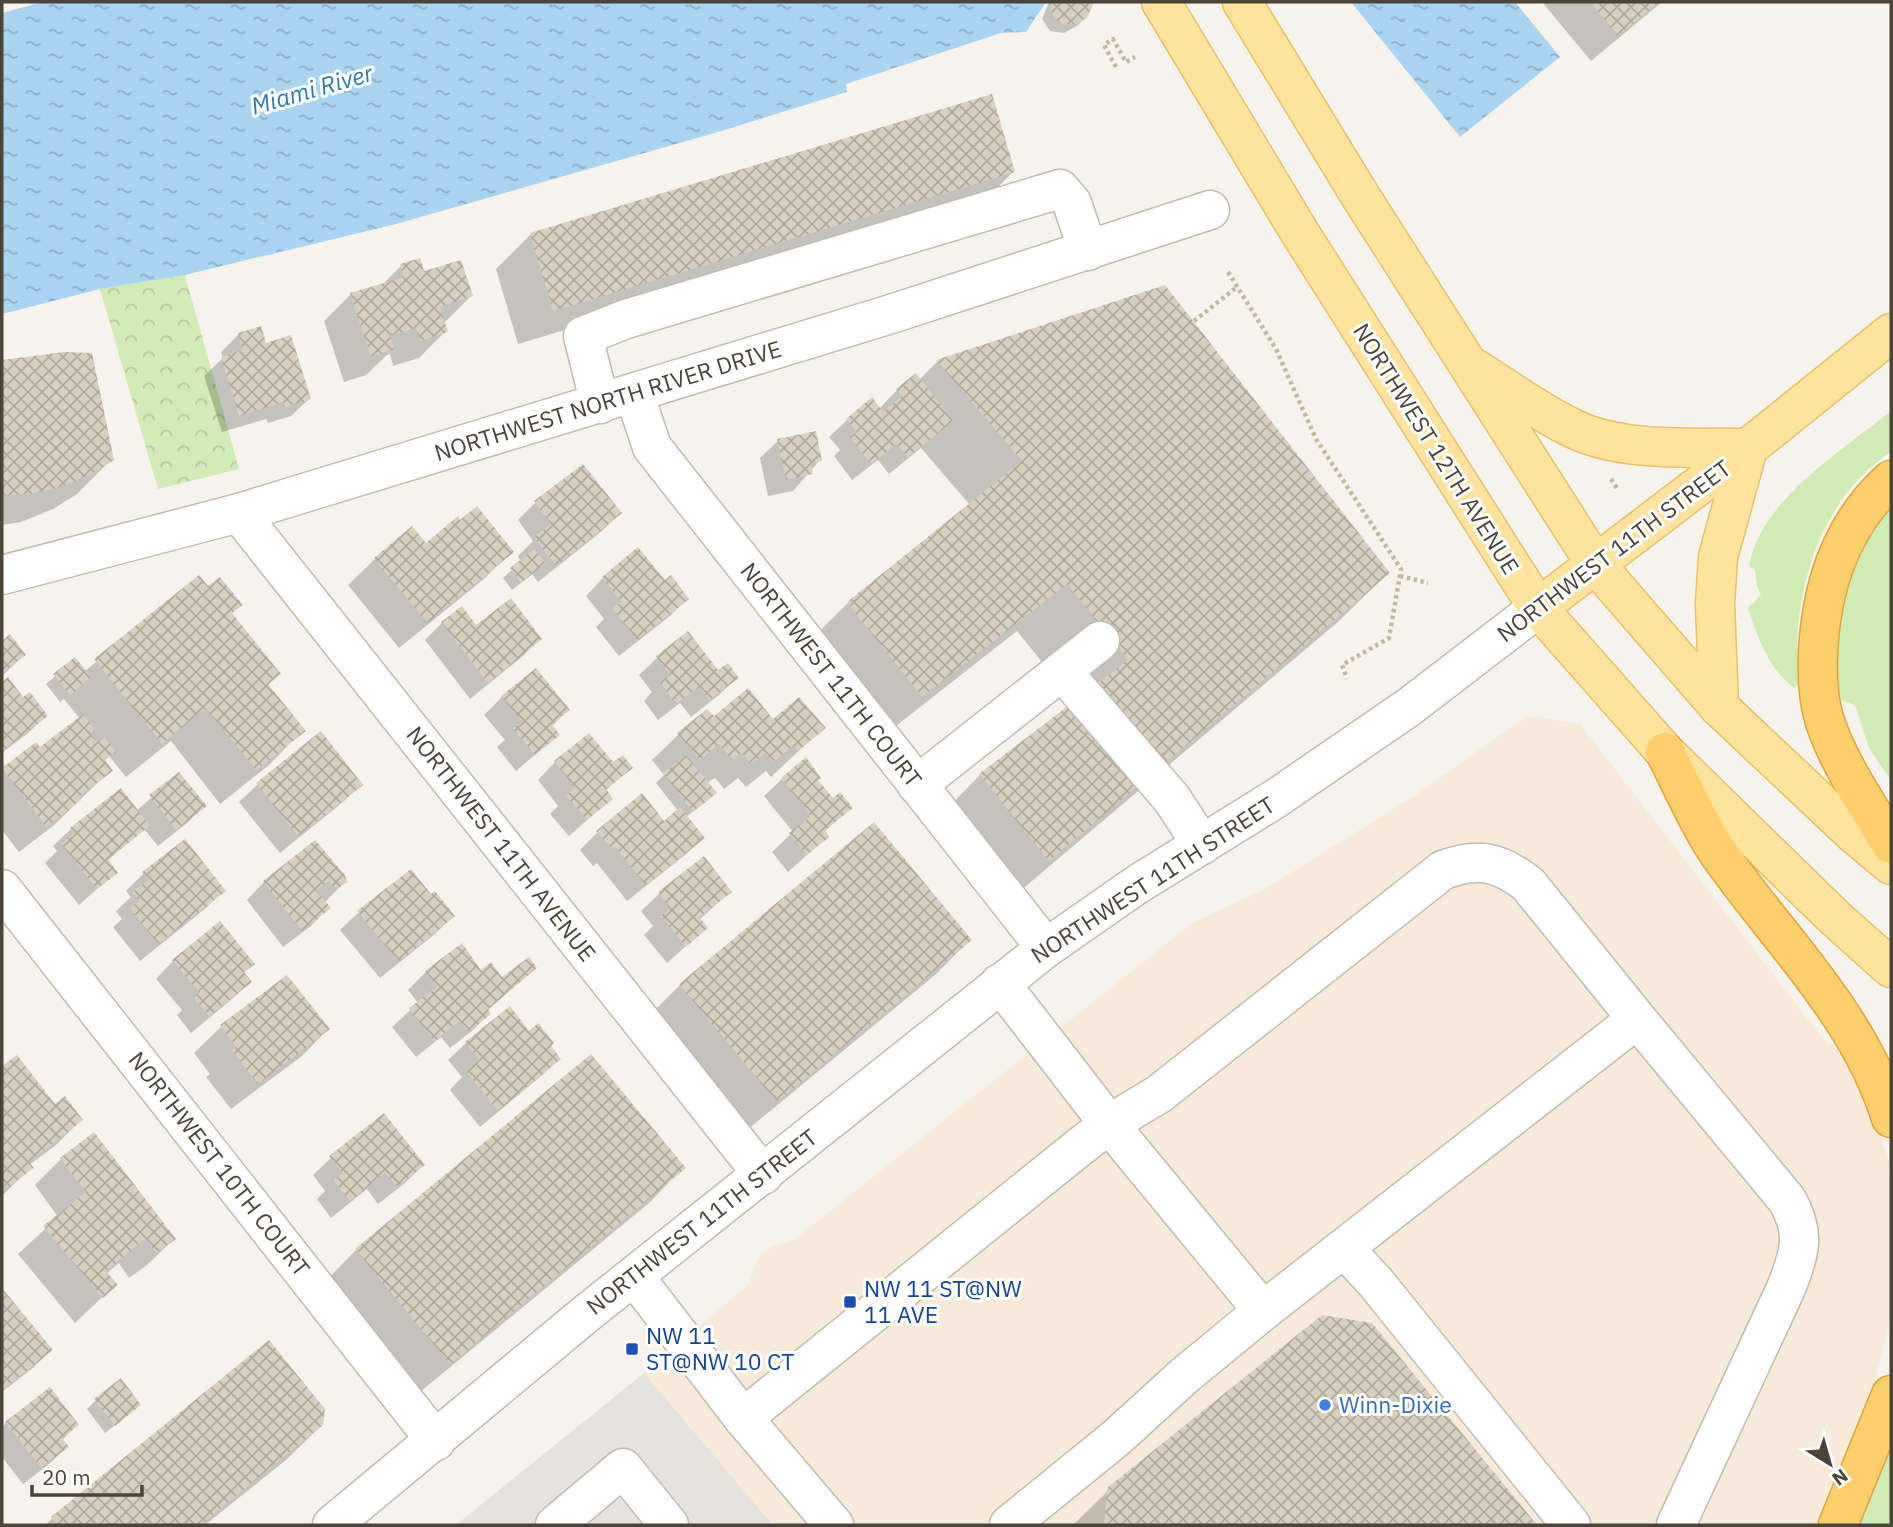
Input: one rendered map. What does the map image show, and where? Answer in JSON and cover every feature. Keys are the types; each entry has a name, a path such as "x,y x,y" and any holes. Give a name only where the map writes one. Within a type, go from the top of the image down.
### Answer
{"highway":[{"path":"1891,480 1864,509 1836,560 1824,599 1817,675 1824,719 1840,760 1891,844"},
{"path":"1665,752 1716,849 1847,1023 1885,1097 1891,1118"},
{"path":"1838,1525 1891,1395"}],"main road":[{"name":"NORTHWEST 12TH AVENUE","path":"1161,2 1300,233 1538,608 1665,752 1834,917 1891,968"},
{"path":"1242,2 1361,197 1596,565 1719,707 1854,834 1891,865"},
{"name":"NORTHWEST 11TH STREET","path":"1538,608 1748,448 1891,333"},
{"path":"1468,364 1573,429 1609,441 1748,448 1717,557 1715,604 1719,707"}],"street":[{"name":"NORTHWEST 11TH COURT","path":"1046,948 652,447 617,398 583,336 626,319 1060,189 1072,203 1088,251"},
{"name":"NORTHWEST NORTH RIVER DRIVE","path":"2,575 239,513 617,398 1088,251 1210,210"},
{"name":"NORTHWEST 11TH AVENUE","path":"239,513 763,1175"},
{"name":"NORTHWEST 11TH STREET","path":"332,1525 634,1276 1046,948 1119,897 1275,799 1409,707 1538,608"},
{"path":"917,785 1100,641"},
{"path":"1062,671 1172,799 1202,845"},
{"path":"743,1418 1109,1124 1158,1094 1266,1012 1443,870 1464,863 1486,862 1513,873 1528,884 1787,1200 1796,1216 1800,1234 1798,1257 1787,1286 1676,1525"},
{"name":"NORTHWEST 10TH COURT","path":"2,889 436,1441"},
{"path":"1000,983 1109,1124 1263,1311"},
{"path":"1009,1525 1116,1438 1184,1376 1263,1311 1637,1019"},
{"path":"1344,1248 1377,1284 1571,1525"},
{"path":"634,1276 743,1418 834,1525"},
{"path":"555,1525 622,1468 669,1525"}],"path":[{"path":"1116,67 1104,46 1113,39 1126,62 1135,57"},
{"path":"1228,272 1276,349 1316,439 1401,569 1389,638 1342,665 1347,679"},
{"path":"1194,321 1237,287"},
{"path":"1399,576 1428,583"}],"shaded area":[{"path":"1527,716 1580,724 1816,1030 1829,1045 1838,1041 1864,1081 1889,1163 1891,1319 1867,1409 1817,1525 773,1525 644,1373 748,1285 760,1256 771,1247 794,1240 1192,923 1265,889 1416,795"},
{"path":"644,1373 773,1525 456,1525"}],"green space":[{"path":"185,275 239,469 158,489 100,289"},
{"path":"1891,411 1891,452 1866,472 1845,496 1827,524 1814,554 1799,618 1800,682 1794,688 1785,681 1771,662 1748,608 1761,595 1755,569 1749,567 1756,543 1768,521 1805,479"},
{"path":"1886,511 1891,511 1891,781 1869,748 1855,705 1841,700 1834,660 1836,627 1845,592 1866,542"},
{"path":"1891,1441 1891,1525 1856,1525"}],"water":[{"name":"Miami River","path":"43,2 1046,2 1026,32 1001,33 846,84 847,92 718,132 396,224 185,275 100,289 2,314 2,13"},
{"path":"1351,2 1515,2 1560,57 1460,137"}],"building":[{"path":"1052,2 1094,2 1087,18 1074,25 1059,23 1050,10"},
{"path":"1590,2 1659,2 1618,36"},
{"path":"992,94 1015,172 553,311 530,233"},
{"path":"420,258 424,271 461,260 473,296 440,307 448,332 420,341 416,328 390,336 394,349 371,357 350,293 404,277 400,264"},
{"path":"1165,285 1390,573 1049,861 979,774 1128,660 1067,584 922,697 847,602 1022,461 936,360"},
{"path":"261,326 266,343 291,335 311,399 286,407 284,402 239,416 221,357 243,350 238,333"},
{"path":"64,352 92,353 114,460 89,475 57,488 2,496 2,360"},
{"path":"916,373 953,421 908,457 896,444 871,464 850,437 857,432 846,419 872,397 883,412 902,396 896,389"},
{"path":"816,431 822,461 811,463 813,474 786,480 777,439"},
{"path":"583,464 622,513 556,566 534,537 551,524 534,501"},
{"path":"477,506 514,552 427,623 374,558 412,526 426,543 458,516 460,520"},
{"path":"638,547 665,580 671,575 689,599 637,640 612,608 622,602 602,577"},
{"path":"534,549 546,563 521,583 510,568"},
{"path":"199,575 208,586 220,577 243,605 232,613 281,674 268,684 306,731 256,770 206,708 162,744 94,659"},
{"path":"511,598 542,639 488,683 441,622 462,606 476,625"},
{"path":"688,631 718,670 728,663 739,678 709,700 699,687 676,704 660,682 670,675 656,656"},
{"path":"10,634 26,655 2,673 2,641"},
{"path":"75,657 91,677 70,695 53,674"},
{"path":"536,668 570,710 552,724 560,735 535,755 513,728 522,722 501,696"},
{"path":"8,677 23,697 30,692 48,716 2,751 2,682"},
{"path":"748,688 773,719 799,697 826,728 798,751 793,746 773,762 765,753 751,764 742,753 732,760 719,744 700,760 677,733 707,709 714,716"},
{"path":"83,714 95,731 91,734 97,743 104,737 116,752 105,760 113,771 79,796 81,800 46,827 2,768 36,742 40,747"},
{"path":"321,731 363,785 298,836 256,783"},
{"path":"589,733 613,762 623,755 633,768 606,789 613,799 587,820 566,795 575,788 554,761"},
{"path":"686,755 717,793 693,812 663,773"},
{"path":"806,757 821,778 818,780 833,798 840,792 853,808 825,830 829,837 807,855 789,833 811,816 781,778"},
{"path":"179,772 207,806 176,830 149,795"},
{"path":"121,788 150,826 108,859 118,873 97,889 61,844 74,833 70,828"},
{"path":"642,793 664,821 680,807 705,838 646,885 615,847 612,849 596,831"},
{"path":"874,822 972,940 777,1102 679,984"},
{"path":"185,839 226,891 158,944 130,908 139,901 132,892 149,880 142,872"},
{"path":"315,840 345,875 347,882 338,888 332,886 330,880 316,890 331,908 302,931 263,881"},
{"path":"704,856 732,892 699,917 708,928 686,947 661,916 670,909 658,892"},
{"path":"411,869 431,894 435,891 455,916 399,962 357,911"},
{"path":"220,921 255,964 244,972 252,982 209,1016 193,997 199,992 172,960"},
{"path":"462,943 481,970 491,962 502,977 529,957 537,968 488,1009 491,1014 468,1032 460,1021 434,1041 409,1008 437,987 425,971"},
{"path":"287,975 330,1029 258,1084 232,1050 236,1047 220,1025"},
{"path":"510,1006 529,1031 538,1023 554,1043 551,1046 561,1059 498,1111 466,1071 480,1060 465,1042"},
{"path":"591,1054 686,1168 450,1364 355,1249"},
{"path":"17,1055 55,1104 65,1096 83,1120 29,1162 34,1168 7,1188 2,1181 2,1066"},
{"path":"384,1113 425,1165 397,1187 385,1173 350,1201 333,1180 343,1173 329,1156"},
{"path":"94,1132 176,1239 156,1253 146,1238 106,1271 118,1285 103,1298 43,1226 86,1192 60,1158"},
{"path":"2,1288 53,1350 2,1390"},
{"name":"Winn-Dixie","path":"1322,1315 1372,1323 1537,1525 1104,1525 1107,1488"},
{"path":"269,1340 325,1409 323,1425 200,1525 58,1525 51,1517"},
{"path":"121,1378 141,1405 115,1426 94,1399"},
{"path":"50,1387 79,1425 62,1438 69,1447 41,1467 5,1422"}],"place":[{"name":"NW 11 ST@NW 11 AVE","path":"850,1302"},
{"name":"NW 11 ST@NW 10 CT","path":"632,1349"},
{"name":"Winn-Dixie","path":"1325,1405"}]}
